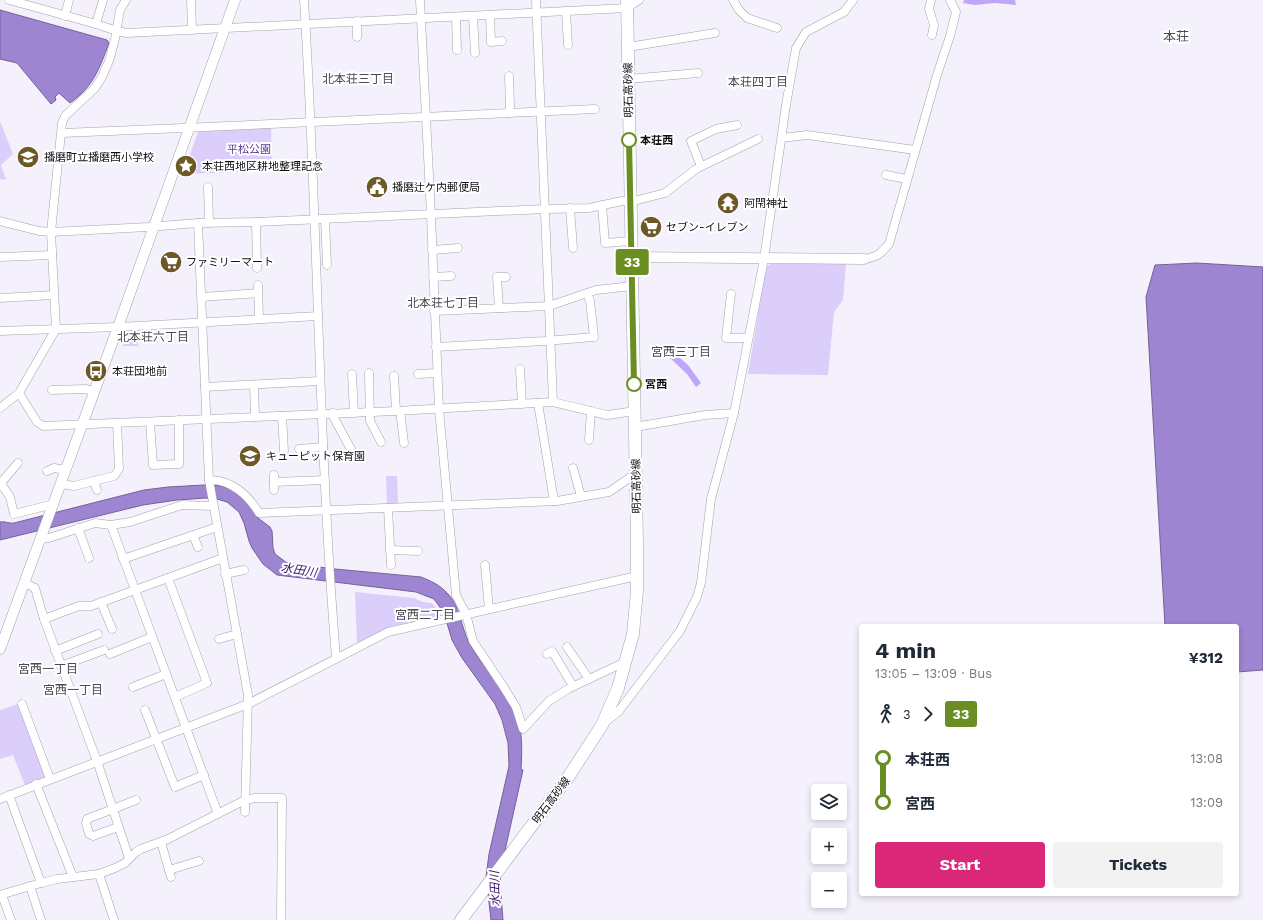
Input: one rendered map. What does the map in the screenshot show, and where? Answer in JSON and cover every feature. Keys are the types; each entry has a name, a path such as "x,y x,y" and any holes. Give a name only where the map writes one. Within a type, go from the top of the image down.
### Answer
{"main road":[{"name":"明石高砂線","path":"461,920 570,776 602,725 618,688 626,662 632,634 636,610 638,576 627,4"}],"street":[{"path":"9,0 35,3 65,16 127,33 306,23 536,13 627,4 639,0"},
{"path":"65,16 70,0"},
{"path":"96,24 103,0"},
{"path":"0,408 19,393 56,329 50,232 62,123 65,116 95,88 102,77 109,61 117,31 120,10 126,0"},
{"path":"191,0 192,30"},
{"path":"0,649 118,328 234,0"},
{"path":"304,0 323,447 330,586 336,658"},
{"path":"420,0 439,409 456,595 466,614 473,641 516,707 523,729 549,701 573,686 626,662"},
{"path":"536,0 553,402"},
{"path":"733,0 739,10 747,18 777,28"},
{"path":"602,725 618,712 652,669 680,631 697,597 701,583 711,499 734,412 764,259 796,48 806,32 844,12 853,0"},
{"path":"931,0 929,9 934,25 932,35"},
{"path":"632,257 864,259 874,258 881,254 889,244 915,150 950,36 956,12 950,0"},
{"path":"566,11 568,45"},
{"path":"490,15 491,42 502,41"},
{"path":"473,16 475,53"},
{"path":"456,17 458,50"},
{"path":"357,21 357,37"},
{"path":"628,47 700,31 715,33"},
{"path":"628,79 698,73"},
{"path":"509,76 509,113"},
{"path":"62,132 188,128 595,109"},
{"path":"701,166 690,141 716,129 737,125"},
{"path":"782,138 807,135 915,150"},
{"path":"0,221 39,231 50,232 198,223 256,222 589,208 665,193 701,166 758,139"},
{"path":"886,175 907,179"},
{"path":"208,187 209,223"},
{"path":"602,205 605,243 631,241"},
{"path":"570,208 573,248"},
{"path":"325,219 327,265"},
{"path":"256,222 257,268"},
{"path":"198,223 209,480 248,704 245,812"},
{"path":"432,250 458,248"},
{"path":"0,257 52,255"},
{"path":"433,277 451,276"},
{"path":"499,308 497,277 506,277"},
{"path":"434,310 549,306 596,290 632,286"},
{"path":"202,297 258,289 259,319"},
{"path":"436,346 594,337 590,301 587,293"},
{"path":"731,294 726,338 748,338"},
{"path":"0,298 54,295"},
{"path":"0,331 118,328 318,316"},
{"path":"520,369 522,404"},
{"path":"369,373 370,421 380,442"},
{"path":"418,374 437,373"},
{"path":"352,374 354,413"},
{"path":"394,376 398,411 404,442"},
{"path":"205,387 320,381"},
{"path":"254,385 255,417"},
{"path":"52,390 85,389 94,391"},
{"path":"19,393 40,425 43,426 398,411 553,402 607,415 635,410"},
{"path":"538,403 554,501"},
{"path":"589,440 591,412"},
{"path":"635,427 705,415 734,412"},
{"path":"333,413 334,418 352,451"},
{"path":"282,416 284,451"},
{"path":"150,422 153,465 179,464 179,420"},
{"path":"61,484 74,486 114,476 119,469 117,423"},
{"path":"299,449 323,447"},
{"path":"18,463 0,483 10,497 14,514 54,504"},
{"path":"47,471 54,468 66,470"},
{"path":"573,468 581,496"},
{"path":"209,480 222,482 243,492 252,501 259,513 554,501 609,492 635,474"},
{"path":"274,482 325,480"},
{"path":"94,481 97,490"},
{"path":"41,539 49,538 95,523 110,525 130,522 182,505 213,506"},
{"path":"388,508 390,565"},
{"path":"110,525 218,814"},
{"path":"123,559 217,526"},
{"path":"78,528 89,558"},
{"path":"194,535 198,547"},
{"path":"390,550 418,551"},
{"path":"44,619 79,606 91,606 223,558"},
{"path":"485,565 489,609"},
{"path":"226,574 244,570"},
{"path":"0,799 248,704 388,632 638,576"},
{"path":"168,578 207,683 175,697"},
{"path":"25,583 35,588 55,651 96,761 129,858"},
{"path":"101,602 112,629"},
{"path":"55,651 98,634"},
{"path":"219,639 236,634"},
{"path":"61,666 152,637"},
{"path":"567,647 589,679"},
{"path":"552,657 573,686"},
{"path":"133,687 166,674"},
{"path":"22,704 50,779"},
{"path":"145,710 175,788 204,775"},
{"path":"36,784 73,878"},
{"path":"9,795 41,883"},
{"path":"11,920 1,895 41,883 99,874 121,866 141,849 161,842 245,800 255,798 282,798 281,920"},
{"path":"118,827 93,836 89,834 86,823 87,819 136,800"},
{"path":"161,842 170,874 189,860 200,861"},
{"path":"99,874 114,920"},
{"path":"30,886 41,920"}],"green space":[{"path":"0,121 13,154 1,165 6,180 0,179"},
{"name":"平松公園","path":"271,126 272,171 183,174 198,132"},
{"path":"771,264 846,264 843,300 834,312 828,375 748,374 766,267"},
{"path":"128,329 137,329 138,346 123,346"},
{"path":"386,476 397,476 398,505 387,505"},
{"path":"355,592 414,598 423,602 432,603 441,615 392,626 357,643"},
{"path":"18,704 45,777 25,785 13,755 0,759 0,710"}],"shaded area":[{"path":"964,0 1015,0 1016,5 995,3 975,5 963,3"},
{"path":"672,351 688,365 701,383 696,387 687,374 669,357"}],"water":[{"path":"0,10 107,40 109,43 99,69 85,90 78,97 70,103 59,93 55,97 56,100 51,104 17,63 0,59"},
{"path":"1197,263 1263,267 1263,670 1239,672 1239,624 1165,624 1146,297 1155,265"},
{"name":"水田川","path":"204,485 222,486 236,491 251,507 258,518 270,527 272,531 273,548 275,554 287,563 421,577 438,585 451,598 458,610 469,643 480,661 512,704 520,728 522,748 521,769 523,770 506,846 500,881 503,920 491,920 486,877 489,854 509,766 508,743 502,720 495,704 462,658 452,640 444,613 434,599 416,592 277,575 263,564 252,548 239,512 227,502 217,499 206,498 177,500 143,505 0,540 0,522 14,523 144,490"}],"bus line":[{"name":"33","path":"629,140 634,384"}],"place":[{"name":"本荘西","path":"629,140"},
{"name":"播磨町立播磨西小学校","path":"28,157"},
{"name":"本荘西地区耕地整理記念","path":"186,166"},
{"name":"播磨辻ケ内郵便局","path":"377,187"},
{"name":"阿閇神社","path":"728,203"},
{"name":"セブン-イレブン","path":"651,227"},
{"name":"ファミリーマート","path":"171,262"},
{"name":"本荘団地前","path":"96,371"},
{"name":"宮西","path":"634,384"},
{"name":"キューピット保育園","path":"250,456"}],"district":[{"name":"本荘","path":"1176,36"},
{"name":"北本荘三丁目","path":"358,79"},
{"name":"本荘四丁目","path":"758,82"},
{"name":"北本荘七丁目","path":"443,303"},
{"name":"北本荘六丁目","path":"153,337"},
{"name":"宮西三丁目","path":"681,352"},
{"name":"宮西二丁目","path":"425,615"},
{"name":"宮西一丁目","path":"48,669"},
{"name":"宮西一丁目","path":"73,690"}]}
